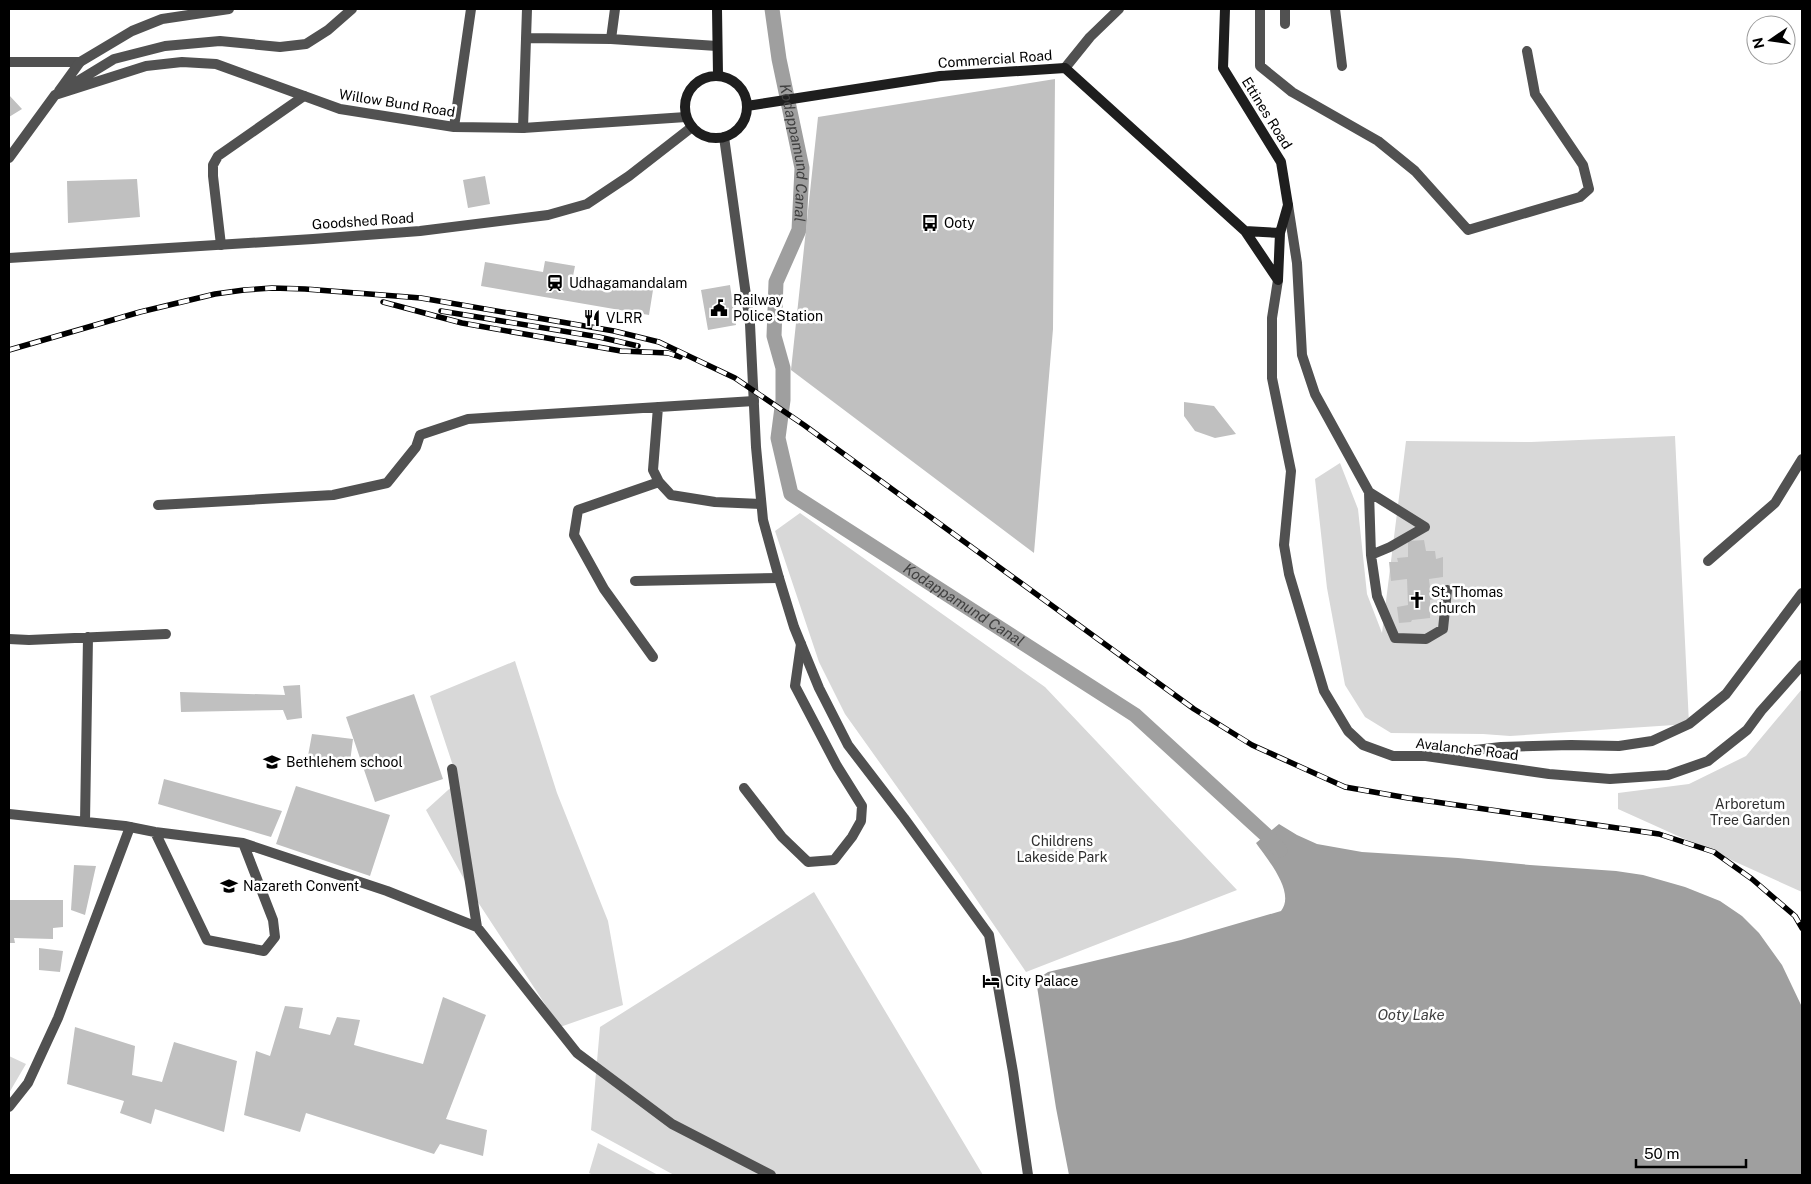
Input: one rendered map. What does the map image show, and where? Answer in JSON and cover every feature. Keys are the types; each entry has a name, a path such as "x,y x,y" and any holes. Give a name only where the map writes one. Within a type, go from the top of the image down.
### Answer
{"main road":[{"path":"717,9 718,75"},
{"name":"Ettines Road","path":"1225,9 1223,68 1281,162 1288,205 1280,233 1278,280"},
{"name":"Commercial Road","path":"747,106 940,76 1065,68 1245,231 1278,280"},
{"path":"718,75 735,82 746,97 746,116 741,126 734,133 724,137 707,137 692,127 686,117 684,107 686,97 698,81 708,76 718,75"},
{"path":"1245,231 1280,233"}],"street":[{"path":"9,158 80,62 132,31 162,19 229,9"},
{"path":"55,95 114,59 165,46 220,41 280,46 306,44 328,30 352,9"},
{"path":"454,127 472,9"},
{"path":"523,128 527,9"},
{"path":"611,39 615,9"},
{"path":"1065,68 1090,37 1119,9"},
{"path":"1260,9 1260,66 1292,92 1378,141 1416,171 1468,230 1580,197 1589,189 1583,165 1535,94 1526,51"},
{"path":"1285,9 1285,24"},
{"path":"1335,9 1342,66"},
{"path":"526,38 611,39 717,46"},
{"path":"9,62 80,62"},
{"name":"Willow Bund Road","path":"55,95 146,66 182,62 216,64 340,109 454,127 523,128 686,117"},
{"path":"221,245 213,176 213,166 218,156 304,96"},
{"name":"Goodshed Road","path":"9,258 420,231 548,215 587,204 629,176 692,127"},
{"path":"724,137 750,324 761,504 763,520 779,578 801,644 819,688 848,745 989,935 1013,1072 1028,1175"},
{"path":"1288,205 1297,263 1302,355 1315,394 1369,492 1371,555 1377,596 1395,638 1426,639 1443,629 1447,590"},
{"name":"Avalanche Road","path":"1278,280 1272,318 1272,378 1291,471 1284,545 1289,574 1324,691 1348,731 1363,745 1393,756 1426,756 1549,774 1610,779 1668,775 1708,762 1747,730 1761,711 1802,665"},
{"path":"158,505 333,495 387,483 416,447 420,435 468,419 754,401"},
{"path":"658,407 653,470 659,482 671,495 716,502 761,504"},
{"path":"1708,561 1775,503 1802,459"},
{"path":"654,657 604,589 574,535 578,510 659,482"},
{"path":"1369,492 1425,527 1390,547 1371,555"},
{"path":"635,581 779,578"},
{"path":"1426,756 1502,747 1619,746 1652,742 1689,724 1726,694 1802,593"},
{"path":"9,639 29,640 166,634"},
{"path":"85,822 88,637"},
{"path":"744,788 782,837 808,862 834,860 852,837 861,821 862,806 837,766 795,686 801,644"},
{"path":"452,769 477,927"},
{"path":"9,814 130,827 243,843 387,891 477,927 578,1053 672,1124 771,1175"},
{"path":"9,1107 28,1083 58,1018 130,827"},
{"path":"155,832 206,940 264,951 275,937 273,920 243,843"}],"green space":[{"name":"St. Thomas church","path":"1675,436 1689,724 1510,736 1391,733 1365,717 1345,685 1327,588 1315,479 1340,463 1358,509 1367,594 1382,633 1406,441 1531,442"},
{"name":"Childrens Lakeside Park","path":"800,513 1045,687 1237,890 1026,972 957,871 845,714 819,662 775,531"},
{"path":"515,661 557,793 608,921 623,1005 560,1027 470,890 426,810 458,781 430,696"},
{"name":"Arboretum Tree Garden","path":"1802,689 1802,892 1618,809 1618,793 1689,784 1746,756"},
{"path":"814,892 983,1175 674,1175 591,1130 600,1027"},
{"path":"9,1056 26,1064 9,1093"},
{"path":"598,1143 658,1175 593,1175 589,1173"}],"water":[{"name":"Ooty Lake","path":"1279,824 1317,844 1362,852 1616,871 1643,875 1685,887 1720,901 1742,916 1759,933 1782,965 1802,1007 1802,1175 1069,1175 1056,1108 1036,980 1048,972 1181,940 1281,911 1285,903 1283,885 1256,843"}],"building":[{"name":"Ooty","path":"1055,79 1053,329 1034,553 791,370 818,117"},
{"path":"9,95 22,109 9,117"},
{"path":"485,176 490,204 468,208 463,180"},
{"path":"137,179 140,217 68,223 67,181"},
{"path":"545,261 575,266 573,276 653,290 649,315 481,286 485,262 543,272"},
{"name":"Railway Police Station","path":"730,285 736,325 708,330 701,290"},
{"path":"1184,402 1214,406 1236,434 1215,438 1195,431 1184,416"},
{"path":"1424,540 1426,551 1435,551 1436,559 1443,557 1443,577 1429,579 1430,588 1437,588 1438,598 1430,600 1430,618 1399,623 1397,607 1408,605 1407,579 1391,581 1389,562 1398,562 1397,558 1408,557 1408,541"},
{"path":"300,685 302,718 287,720 283,710 181,712 180,692 285,695 283,686"},
{"path":"414,694 443,779 375,802 346,717"},
{"path":"312,734 353,739 350,762 308,756"},
{"path":"164,779 282,811 271,837 158,804"},
{"path":"296,786 390,815 370,876 276,844"},
{"path":"74,865 96,866 85,915 71,910"},
{"path":"9,900 63,900 63,927 53,928 53,939 14,938 15,943 9,943"},
{"path":"39,948 63,951 60,972 39,970"},
{"path":"443,997 486,1015 446,1119 487,1130 483,1156 440,1144 434,1154 306,1113 300,1132 244,1115 256,1051 270,1056 285,1006 303,1008 299,1028 330,1035 337,1017 360,1020 354,1045 423,1064"},
{"path":"75,1027 135,1046 132,1075 162,1082 174,1042 237,1061 224,1132 155,1109 151,1124 120,1113 124,1101 67,1084"}],"waterway":[{"name":"Kodappamund Canal","path":"772,9 779,59 802,168 799,230 776,282 774,336 783,368 783,400 778,438 791,494 1135,715 1280,850"}],"railway":[{"path":"9,350 140,312 215,294 272,288 421,298 614,331 659,342 735,378 804,425 1194,709 1252,745 1345,787 1408,798 1659,834 1714,852 1752,879 1795,916 1802,928"},
{"path":"383,302 462,323 621,351 668,353 680,357"},
{"path":"441,311 599,337 638,346"}],"place":[{"name":"Ooty","path":"930,223"},
{"name":"Udhagamandalam","path":"555,283"},
{"name":"Railway Police Station","path":"719,308"},
{"name":"VLRR","path":"592,318"},
{"name":"St. Thomas church","path":"1417,600"},
{"name":"Bethlehem school","path":"272,762"},
{"name":"Nazareth Convent","path":"229,886"},
{"name":"City Palace","path":"991,981"}]}
